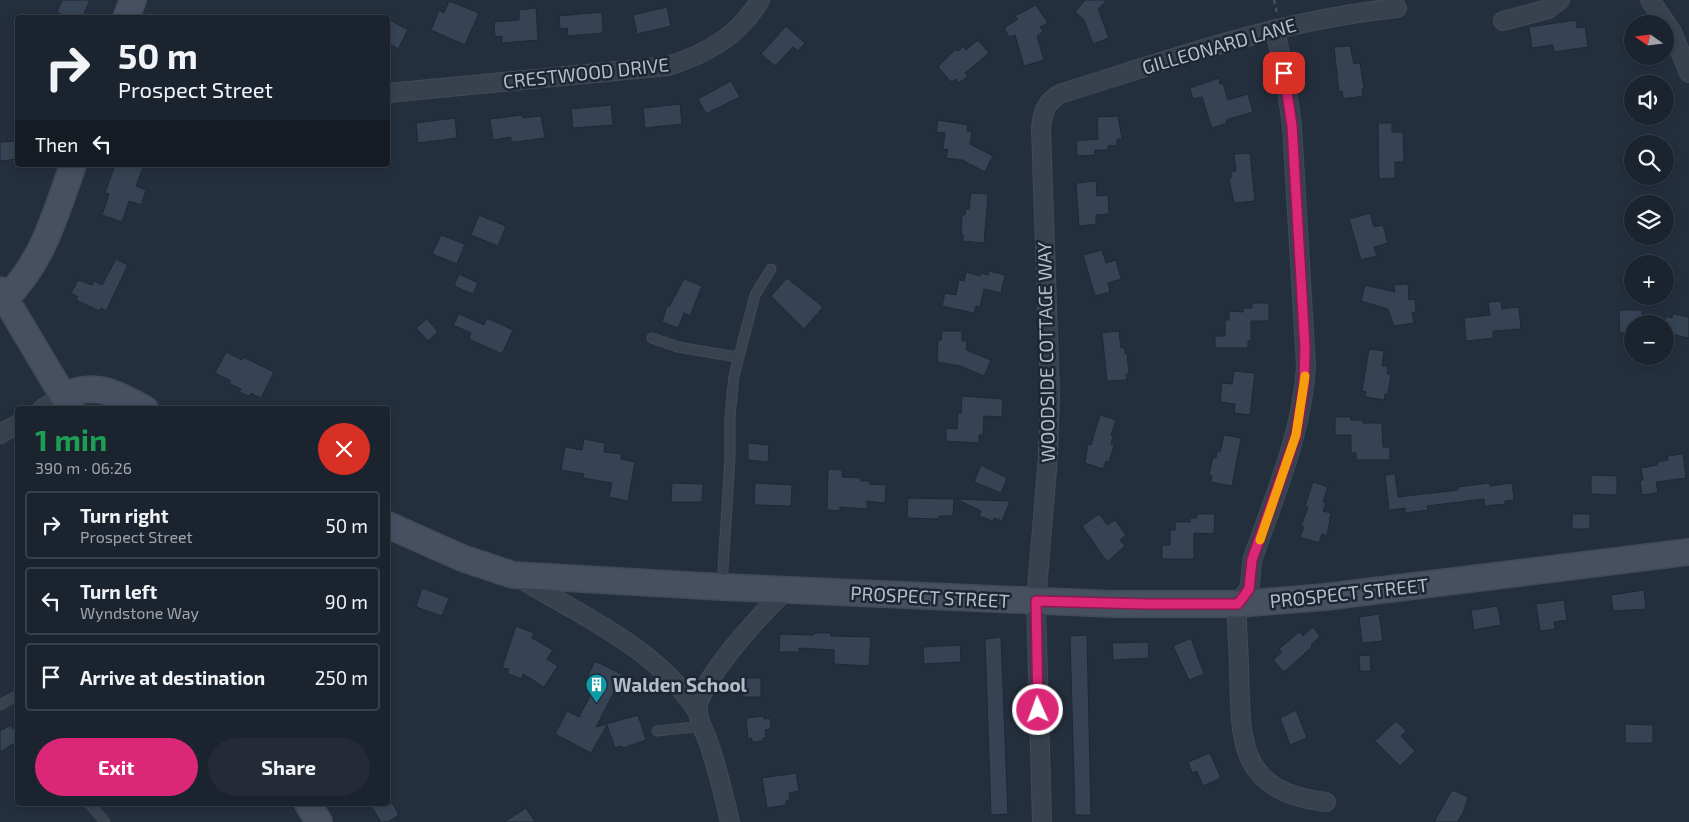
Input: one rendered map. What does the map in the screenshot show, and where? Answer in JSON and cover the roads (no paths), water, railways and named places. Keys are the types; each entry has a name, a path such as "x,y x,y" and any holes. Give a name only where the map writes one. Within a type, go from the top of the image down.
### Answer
{"street":[{"path":"127,15 132,0"},
{"name":"CRESTWOOD DRIVE","path":"390,93 668,66 696,56 724,41 748,18 760,0"},
{"path":"1502,20 1548,9 1560,0"},
{"path":"1650,0 1672,32 1689,74"},
{"name":"GILLEONARD LANE","path":"1048,103 1060,94 1226,42 1320,18 1396,8"},
{"path":"1275,29 1286,83 1292,126 1305,375 1299,418 1290,454 1252,560 1249,589 1238,604 1240,712 1245,746 1251,762 1259,775 1271,785 1300,797 1326,802"},
{"name":"WOODSIDE COTTAGE WAY","path":"1042,822 1036,601 1050,412 1040,129 1041,119 1048,103"},
{"path":"72,167 52,225 36,262 24,279 2,294 59,405 76,390 102,389 116,393 140,406"},
{"path":"0,434 15,426"},
{"name":"PROSPECT STREET","path":"390,526 462,558 513,575 786,590 1146,604 1238,604 1380,592 1689,552"},
{"path":"513,575 617,637 653,662 680,687 700,719 720,780 730,822"},
{"path":"700,719 703,692 720,666 757,620 786,590"},
{"path":"309,806 319,822"}],"lane":[{"path":"722,587 731,397 737,357 755,295 770,269"},
{"path":"652,338 678,347 737,357"},
{"path":"0,705 15,699"},
{"path":"657,731 700,719"},
{"path":"92,806 105,822"}],"place":[{"name":"Walden School","path":"597,704"}]}
